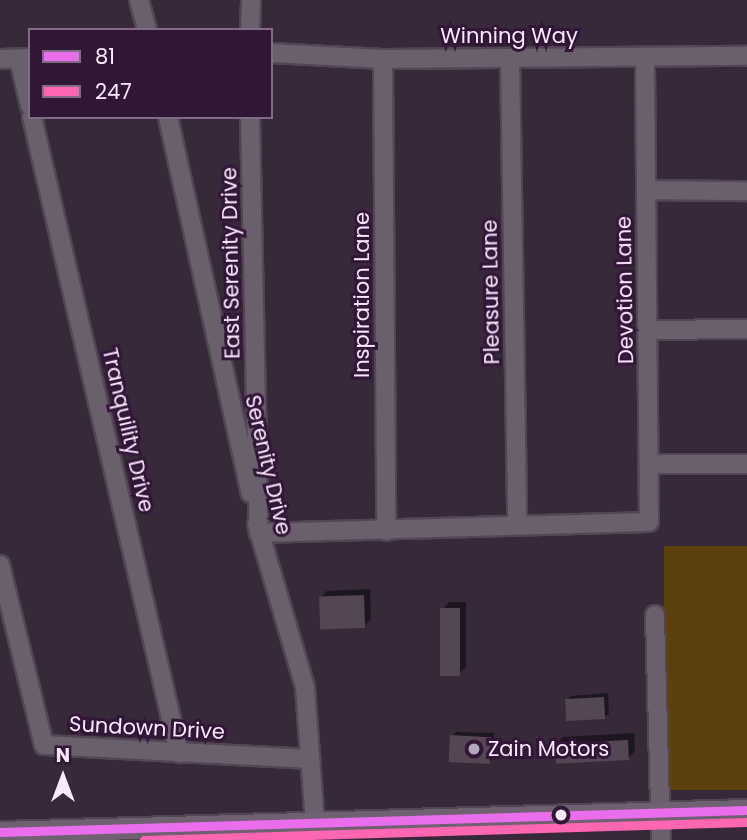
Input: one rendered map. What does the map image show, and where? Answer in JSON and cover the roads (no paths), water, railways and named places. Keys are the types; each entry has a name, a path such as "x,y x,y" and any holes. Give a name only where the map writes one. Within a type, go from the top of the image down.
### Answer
{"main road":[{"path":"0,832 747,810"},
{"path":"296,840 315,823"}],"street":[{"path":"139,0 147,28"},
{"path":"250,28 251,0"},
{"name":"Winning Way","path":"273,53 383,59 747,56"},
{"name":"Devotion Lane","path":"517,525 649,522 645,57"},
{"path":"0,59 24,59 28,90"},
{"name":"Inspiration Lane","path":"383,59 386,531"},
{"name":"Pleasure Lane","path":"510,59 517,525"},
{"name":"Tranquility Drive","path":"32,119 179,753"},
{"name":"Serenity Drive","path":"168,119 259,533 305,687 307,759 315,823"},
{"name":"East Serenity Drive","path":"250,119 259,533"},
{"path":"646,190 747,191"},
{"path":"649,330 747,329"},
{"path":"650,464 747,464"},
{"path":"259,533 517,525"},
{"name":"Sundown Drive","path":"0,565 44,745 307,759"},
{"path":"654,615 661,840"}],"place":[{"name":"Zain Motors","path":"474,749"}]}
